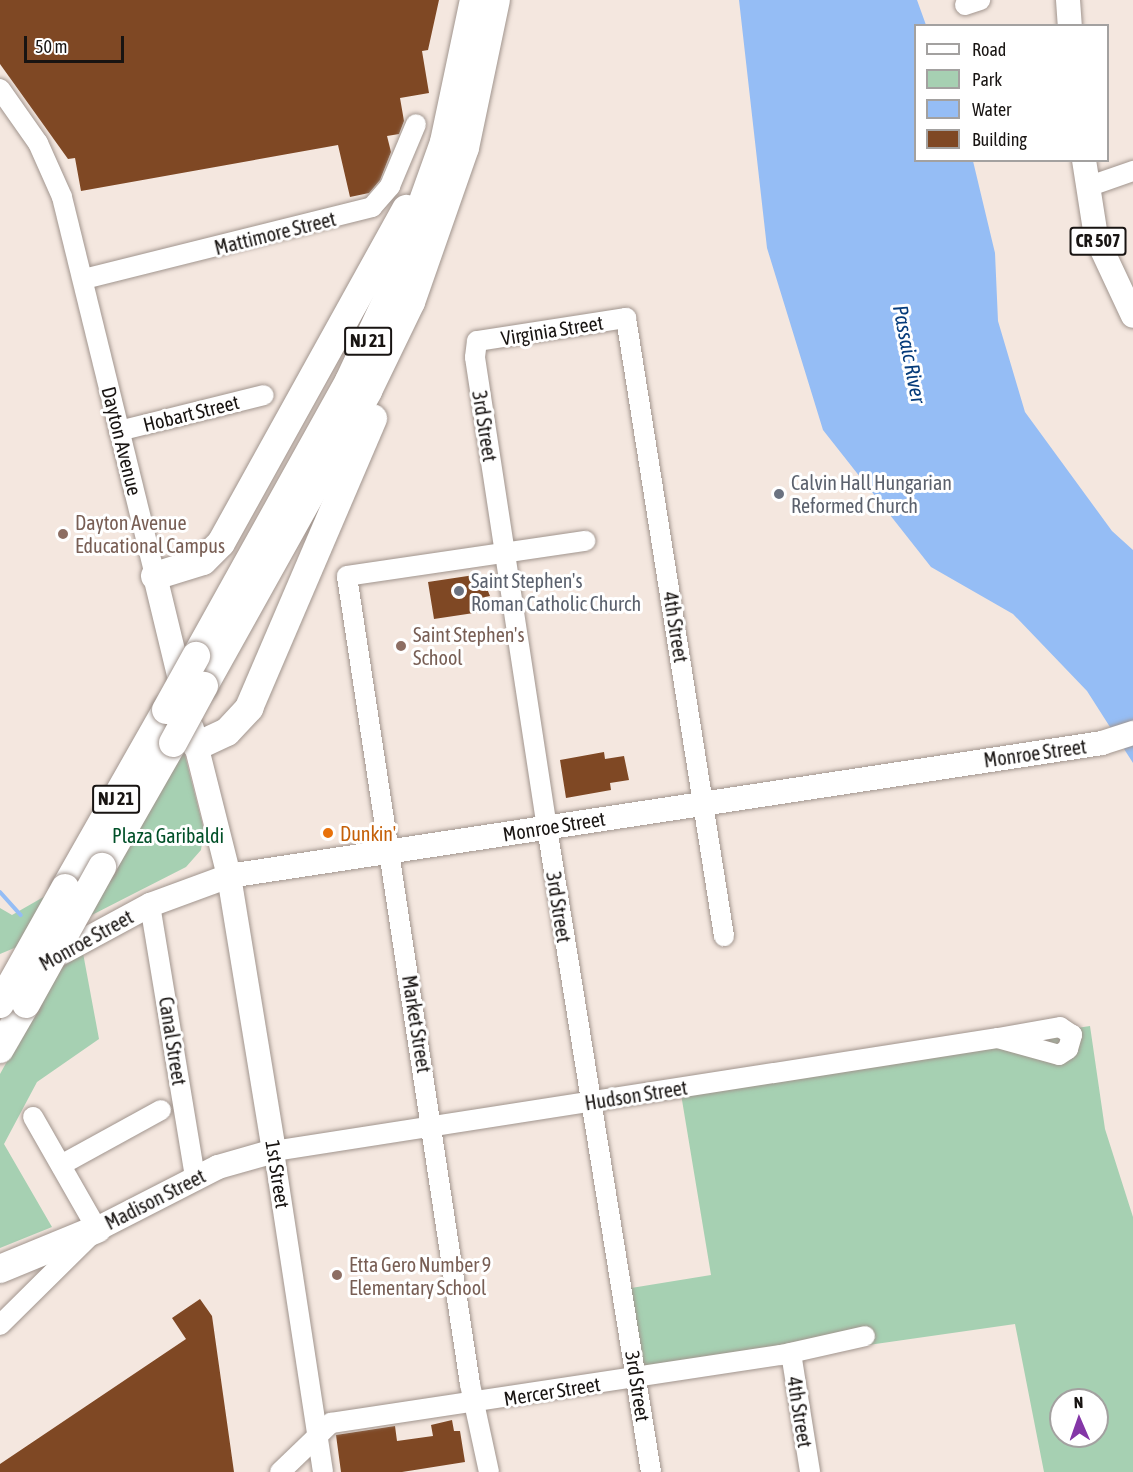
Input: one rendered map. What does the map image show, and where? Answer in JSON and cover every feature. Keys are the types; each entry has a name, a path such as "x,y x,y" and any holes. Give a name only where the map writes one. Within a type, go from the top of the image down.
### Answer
{"highway":[{"path":"155,576 202,561 221,543 391,240 433,139 466,0"},
{"name":"NJ 21","path":"0,1049 13,1004 65,888 339,399 390,293 444,142 474,0"},
{"name":"NJ 21","path":"13,1004 185,745 204,686 390,348 442,222 474,115 496,0"},
{"path":"185,745 227,732 256,694 425,294 460,191 474,115"},
{"path":"0,1269 97,1229"}],"main road":[{"path":"1068,0 1070,24"},
{"name":"CR 507","path":"1084,162 1096,237 1133,316"},
{"name":"Dayton Avenue","path":"155,576 185,745 229,876"},
{"name":"Monroe Street","path":"0,991 87,936 150,905 229,876 1102,743 1133,734"},
{"name":"1st Street","path":"229,876 274,1151"},
{"name":"Madison Street","path":"97,1229 195,1178 274,1151"}],"street":[{"name":"Dayton Avenue","path":"0,89 52,172 84,279 118,431 155,576"},
{"name":"Mattimore Street","path":"84,279 372,207 390,186 416,124"},
{"path":"1087,187 1133,171"},
{"name":"Virginia Street","path":"477,341 626,318"},
{"name":"4th Street","path":"626,318 724,936"},
{"name":"3rd Street","path":"477,341 475,357 547,828 651,1472"},
{"name":"Hobart Street","path":"118,431 264,395"},
{"path":"505,553 585,541"},
{"name":"Market Street","path":"489,1472 473,1399 434,1127 347,576 505,553"},
{"name":"Canal Street","path":"150,905 195,1178"},
{"name":"Hudson Street","path":"274,1151 998,1038"},
{"path":"61,1165 161,1110"},
{"path":"33,1117 97,1229"},
{"name":"1st Street","path":"274,1151 314,1438 323,1472"},
{"name":"Madison Street","path":"0,1325 97,1229"},
{"name":"Mercer Street","path":"280,1472 331,1423 473,1399 493,1401 791,1353 865,1336"},
{"name":"4th Street","path":"791,1353 810,1472"}],"green space":[{"name":"Plaza Garibaldi","path":"182,744 204,830 201,850 186,867 86,918 0,954 0,908 12,915 117,855"},
{"path":"83,953 99,1039 37,1082 4,1144 52,1227 0,1248 0,1074 60,966"},
{"path":"1090,1026 1105,1129 1133,1217 1133,1472 1044,1472 1015,1324 639,1378 625,1289 711,1275 680,1088"}],"water":[{"name":"Passaic River","path":"739,0 917,0 926,24 914,24 914,162 973,162 995,253 998,321 1025,412 1112,531 1133,550 1133,763 1087,691 1013,614 931,567 823,430 767,248"}],"building":[{"path":"0,0 439,0 428,50 422,51 429,93 400,98 404,121 399,134 387,136 391,152 380,180 369,193 350,197 338,145 81,191 75,158 68,159 0,64"},
{"name":"Saint Stephen's Roman Catholic Church","path":"481,574 490,596 485,597 487,611 434,619 428,582"},
{"path":"604,752 605,759 624,756 629,780 610,783 611,790 566,798 560,760"},
{"path":"200,1299 212,1316 234,1472 0,1472 0,1464 186,1339 172,1318"},
{"path":"452,1420 454,1431 460,1431 465,1462 402,1472 341,1472 336,1435 395,1426 397,1441 433,1436 431,1425"}],"waterway":[{"path":"0,892 21,915"}],"place":[{"name":"Calvin Hall Hungarian Reformed Church","path":"779,494"},
{"name":"Dayton Avenue Educational Campus","path":"63,534"},
{"name":"Saint Stephen's Roman Catholic Church","path":"459,591"},
{"name":"Saint Stephen's School","path":"401,646"},
{"name":"Dunkin'","path":"328,833"},
{"name":"Etta Gero Number 9 Elementary School","path":"337,1275"}]}
